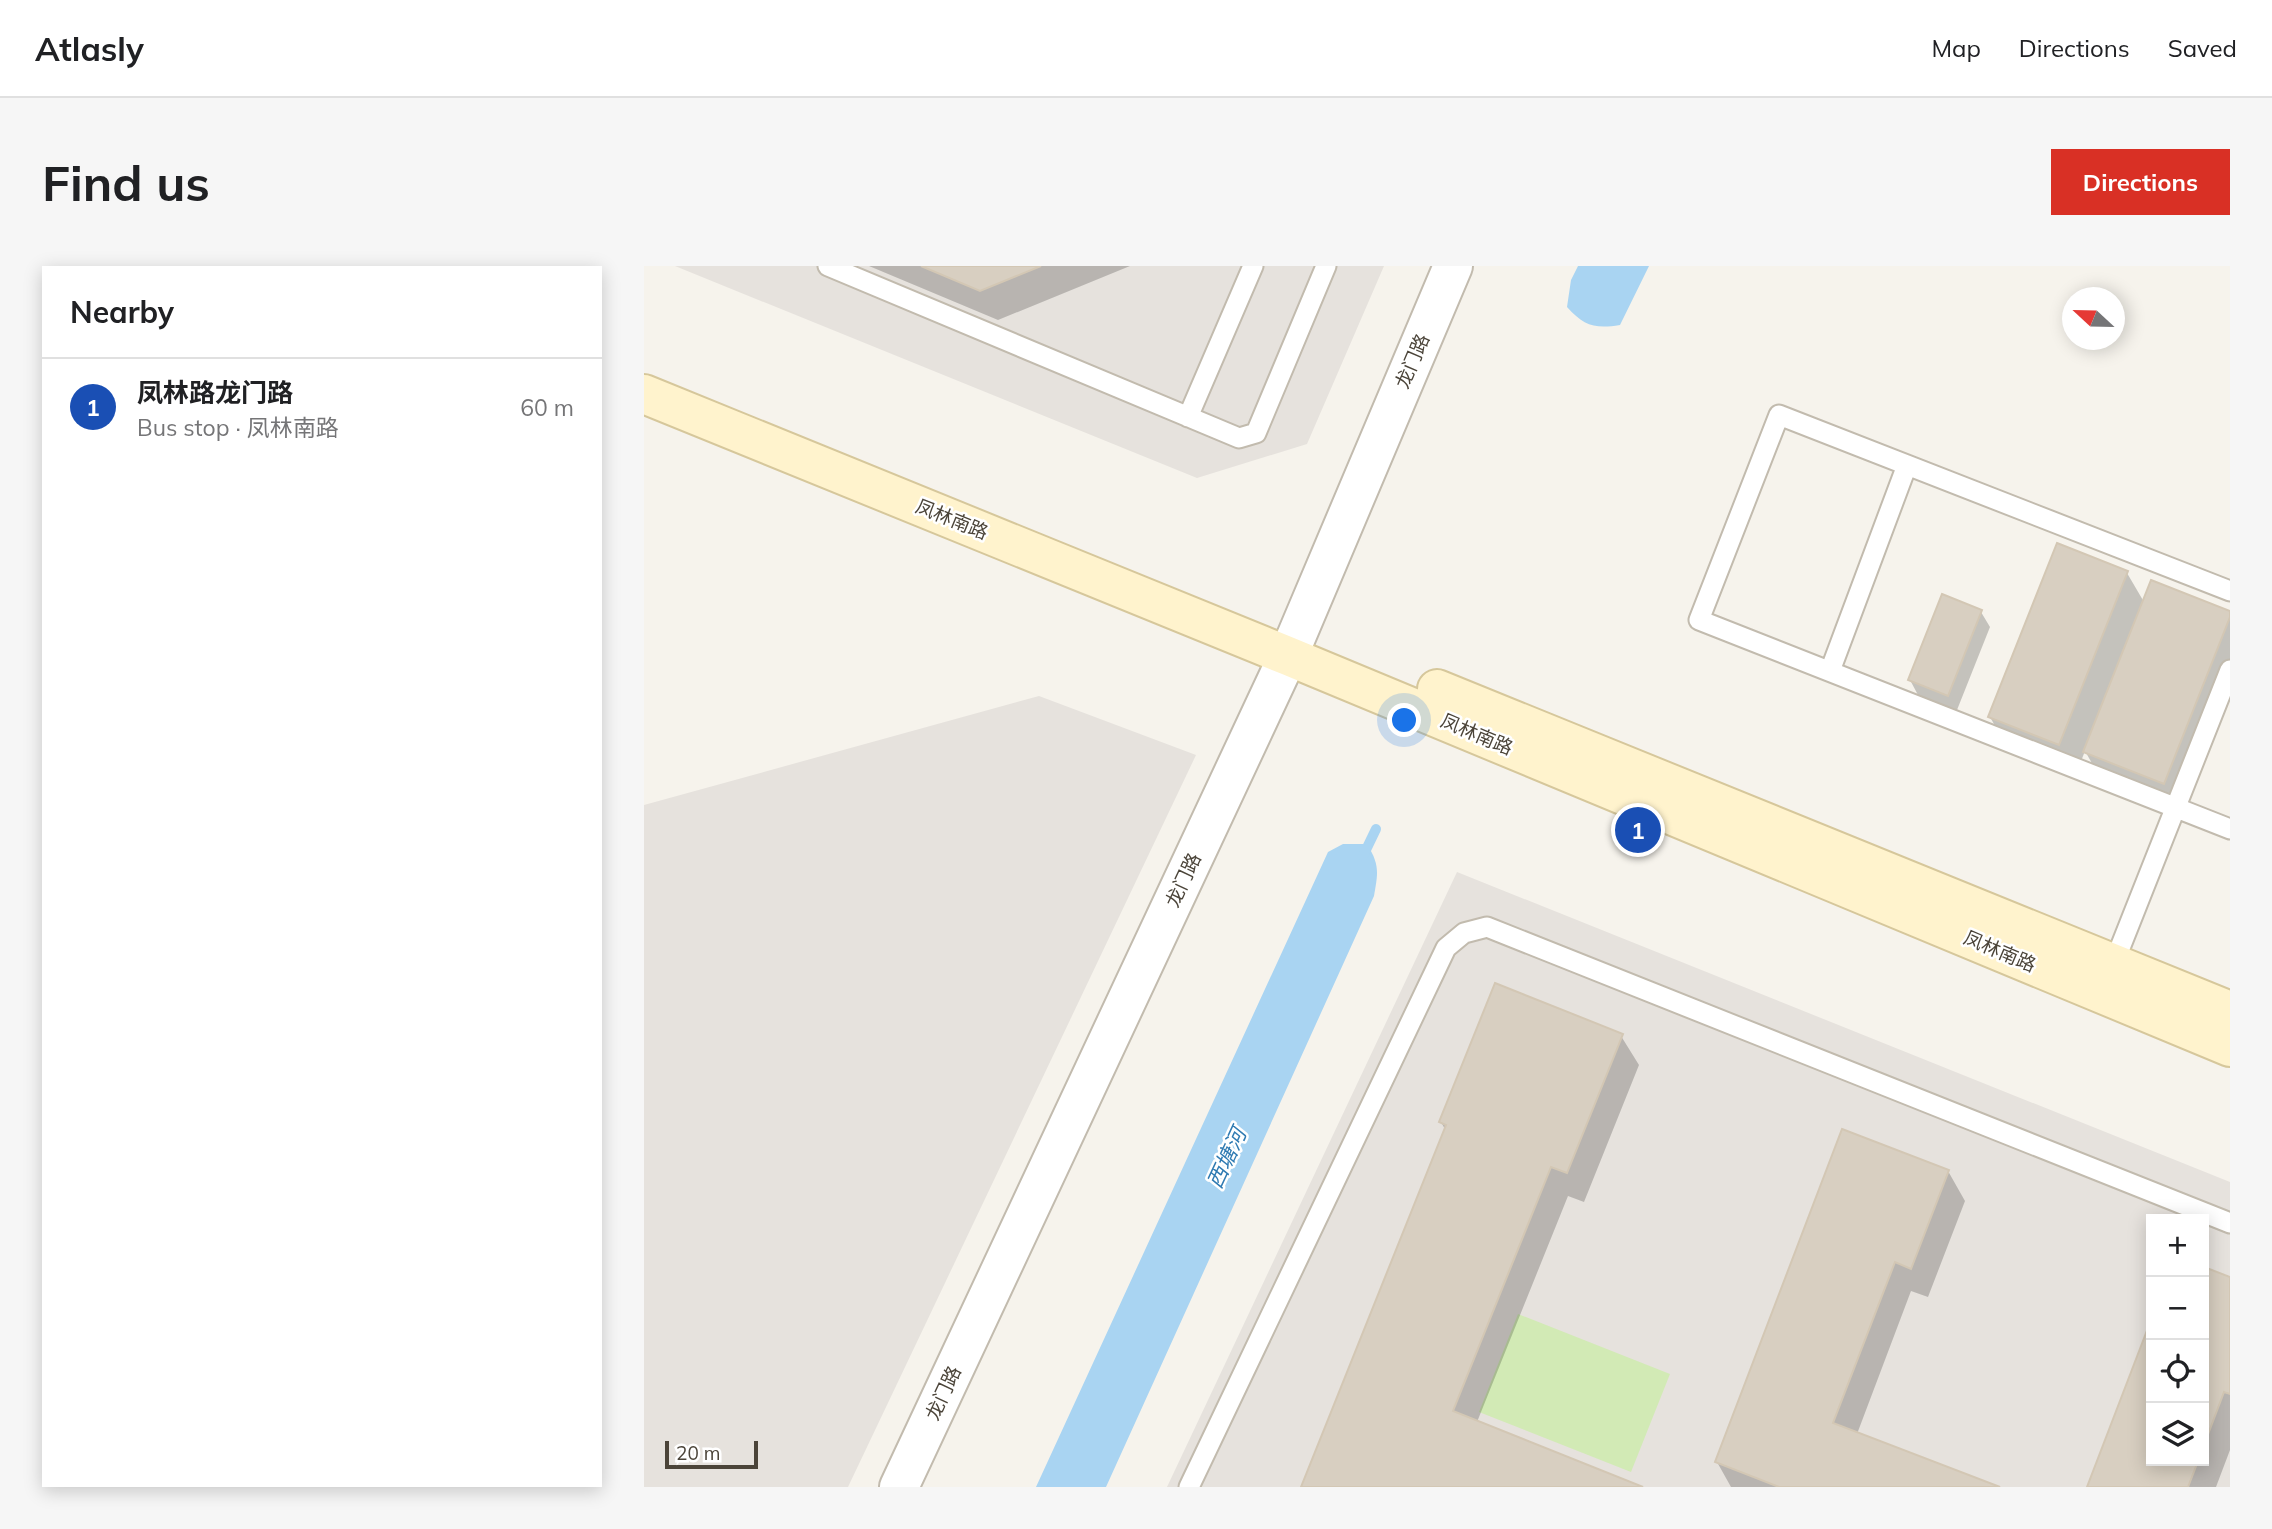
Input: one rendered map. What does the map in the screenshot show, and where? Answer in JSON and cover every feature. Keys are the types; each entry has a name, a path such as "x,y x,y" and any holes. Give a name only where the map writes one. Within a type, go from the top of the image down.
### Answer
{"main road":[{"name":"凤林南路","path":"644,367 2230,1046"},
{"name":"凤林南路","path":"644,394 2114,963 2230,1011"}],"street":[{"name":"龙门路","path":"899,1487 1293,645 1452,266"}],"lane":[{"path":"828,266 1239,438 1256,433 1326,266"},
{"path":"1188,417 1252,266"},
{"path":"2230,592 1779,415 1699,620 2230,829"},
{"path":"1830,671 1907,465"},
{"path":"2114,963 2230,670"},
{"path":"1189,1487 1446,948 1464,933 1488,928 2230,1223"}],"shaded area":[{"path":"675,266 1384,266 1307,444 1197,478"},
{"path":"1039,696 1196,755 848,1487 644,1487 644,805"},
{"path":"1457,872 2230,1182 2230,1487 1167,1487"}],"green space":[{"path":"1518,1314 1670,1374 1631,1472 1479,1412"}],"water":[{"path":"1578,266 1649,266 1620,325 1590,325 1567,307 1571,280"},
{"path":"1343,844 1367,844 1377,869 1374,896 1106,1487 1036,1487 1328,852"}],"building":[{"path":"921,266 1041,266 980,291"},
{"path":"2057,543 2128,571 2059,745 1988,717"},
{"path":"2151,580 2230,611 2230,617 2164,784 2083,752"},
{"path":"1942,594 1982,610 1948,696 1908,680"},
{"path":"1495,983 1623,1034 1567,1173 1551,1167 1453,1411 1643,1487 1301,1487 1446,1125 1439,1122"},
{"path":"1842,1129 1949,1170 1911,1269 1895,1262 1833,1423 2000,1487 1779,1487 1715,1462"},
{"path":"2209,1269 2230,1277 2230,1394 2224,1392 2209,1432"},
{"path":"2146,1333 2146,1466 2196,1466 2188,1487 2087,1487"}],"waterway":[{"name":"西塘河","path":"1363,856 1376,829"}],"place":[{"name":"凤林路龙门路","path":"1638,830"}]}
